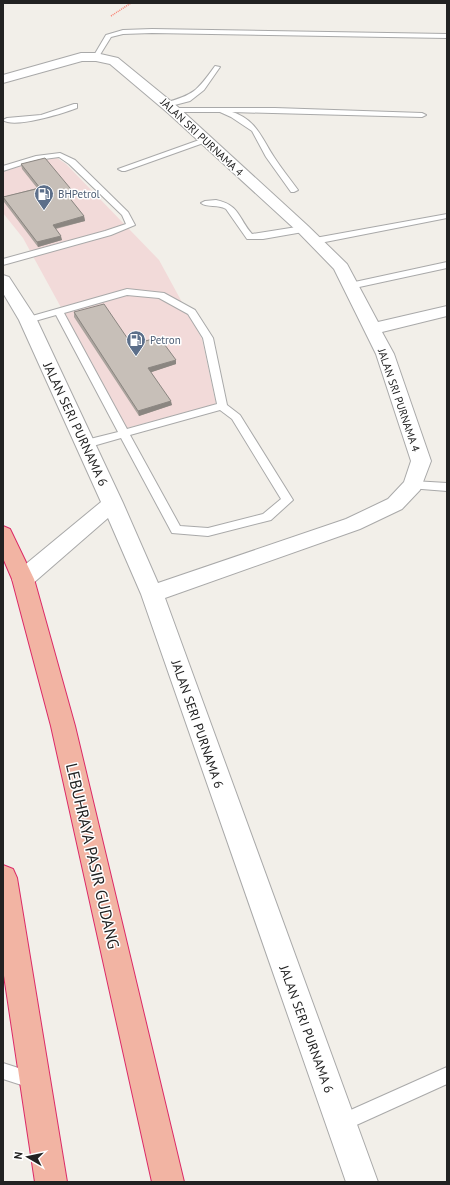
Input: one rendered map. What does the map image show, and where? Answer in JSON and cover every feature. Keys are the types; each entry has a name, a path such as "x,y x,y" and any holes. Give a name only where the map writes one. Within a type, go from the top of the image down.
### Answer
{"highway":[{"name":"LEBUHRAYA PASIR GUDANG","path":"3,534 23,579 63,726 168,1182"},
{"path":"3,878 51,1182"}],"street":[{"name":"JALAN SRI PURNAMA 4","path":"3,79 81,57 96,57 114,61 170,108 303,229 341,268 385,354 421,461 413,485 395,504 353,524 152,594"},
{"name":"JALAN SERI PURNAMA 6","path":"3,280 28,320 86,444 152,594 362,1182"},
{"path":"372,329 447,311"},
{"path":"23,579 112,503"}],"lane":[{"path":"96,57 108,36 123,32 152,31 447,36"},
{"path":"170,108 202,89 217,67"},
{"path":"5,118 23,120 59,112 74,106"},
{"path":"170,108 422,115"},
{"path":"215,110 234,115 256,130 270,157 294,190"},
{"path":"5,118 14,128"},
{"path":"122,169 205,141"},
{"path":"3,168 36,158 60,155 72,162 125,214 131,225 108,233 3,262"},
{"path":"205,202 220,202 232,208 242,230 250,237 260,237 303,229"},
{"path":"315,242 447,216"},
{"path":"350,286 447,265"},
{"path":"28,320 58,311 127,292 161,295 192,312 208,338 222,406 236,417 287,500 267,517 208,532 176,530 58,311"},
{"path":"86,444 222,406"},
{"path":"413,485 447,487"},
{"path":"3,1071 35,1081"},
{"path":"341,1122 447,1075"}],"shaded area":[{"path":"57,158 66,164 159,260 202,339 216,404 127,428 23,238 3,213 3,171 37,161"}],"building":[{"name":"BHPetrol","path":"45,158 75,194 68,196 84,216 53,225 61,236 37,242 3,197 40,188 21,164"},
{"name":"Petron","path":"104,304 132,345 159,337 176,360 148,368 171,401 138,411 74,312"}],"place":[{"name":"BHPetrol","path":"44,211"},
{"name":"Petron","path":"136,357"}]}
